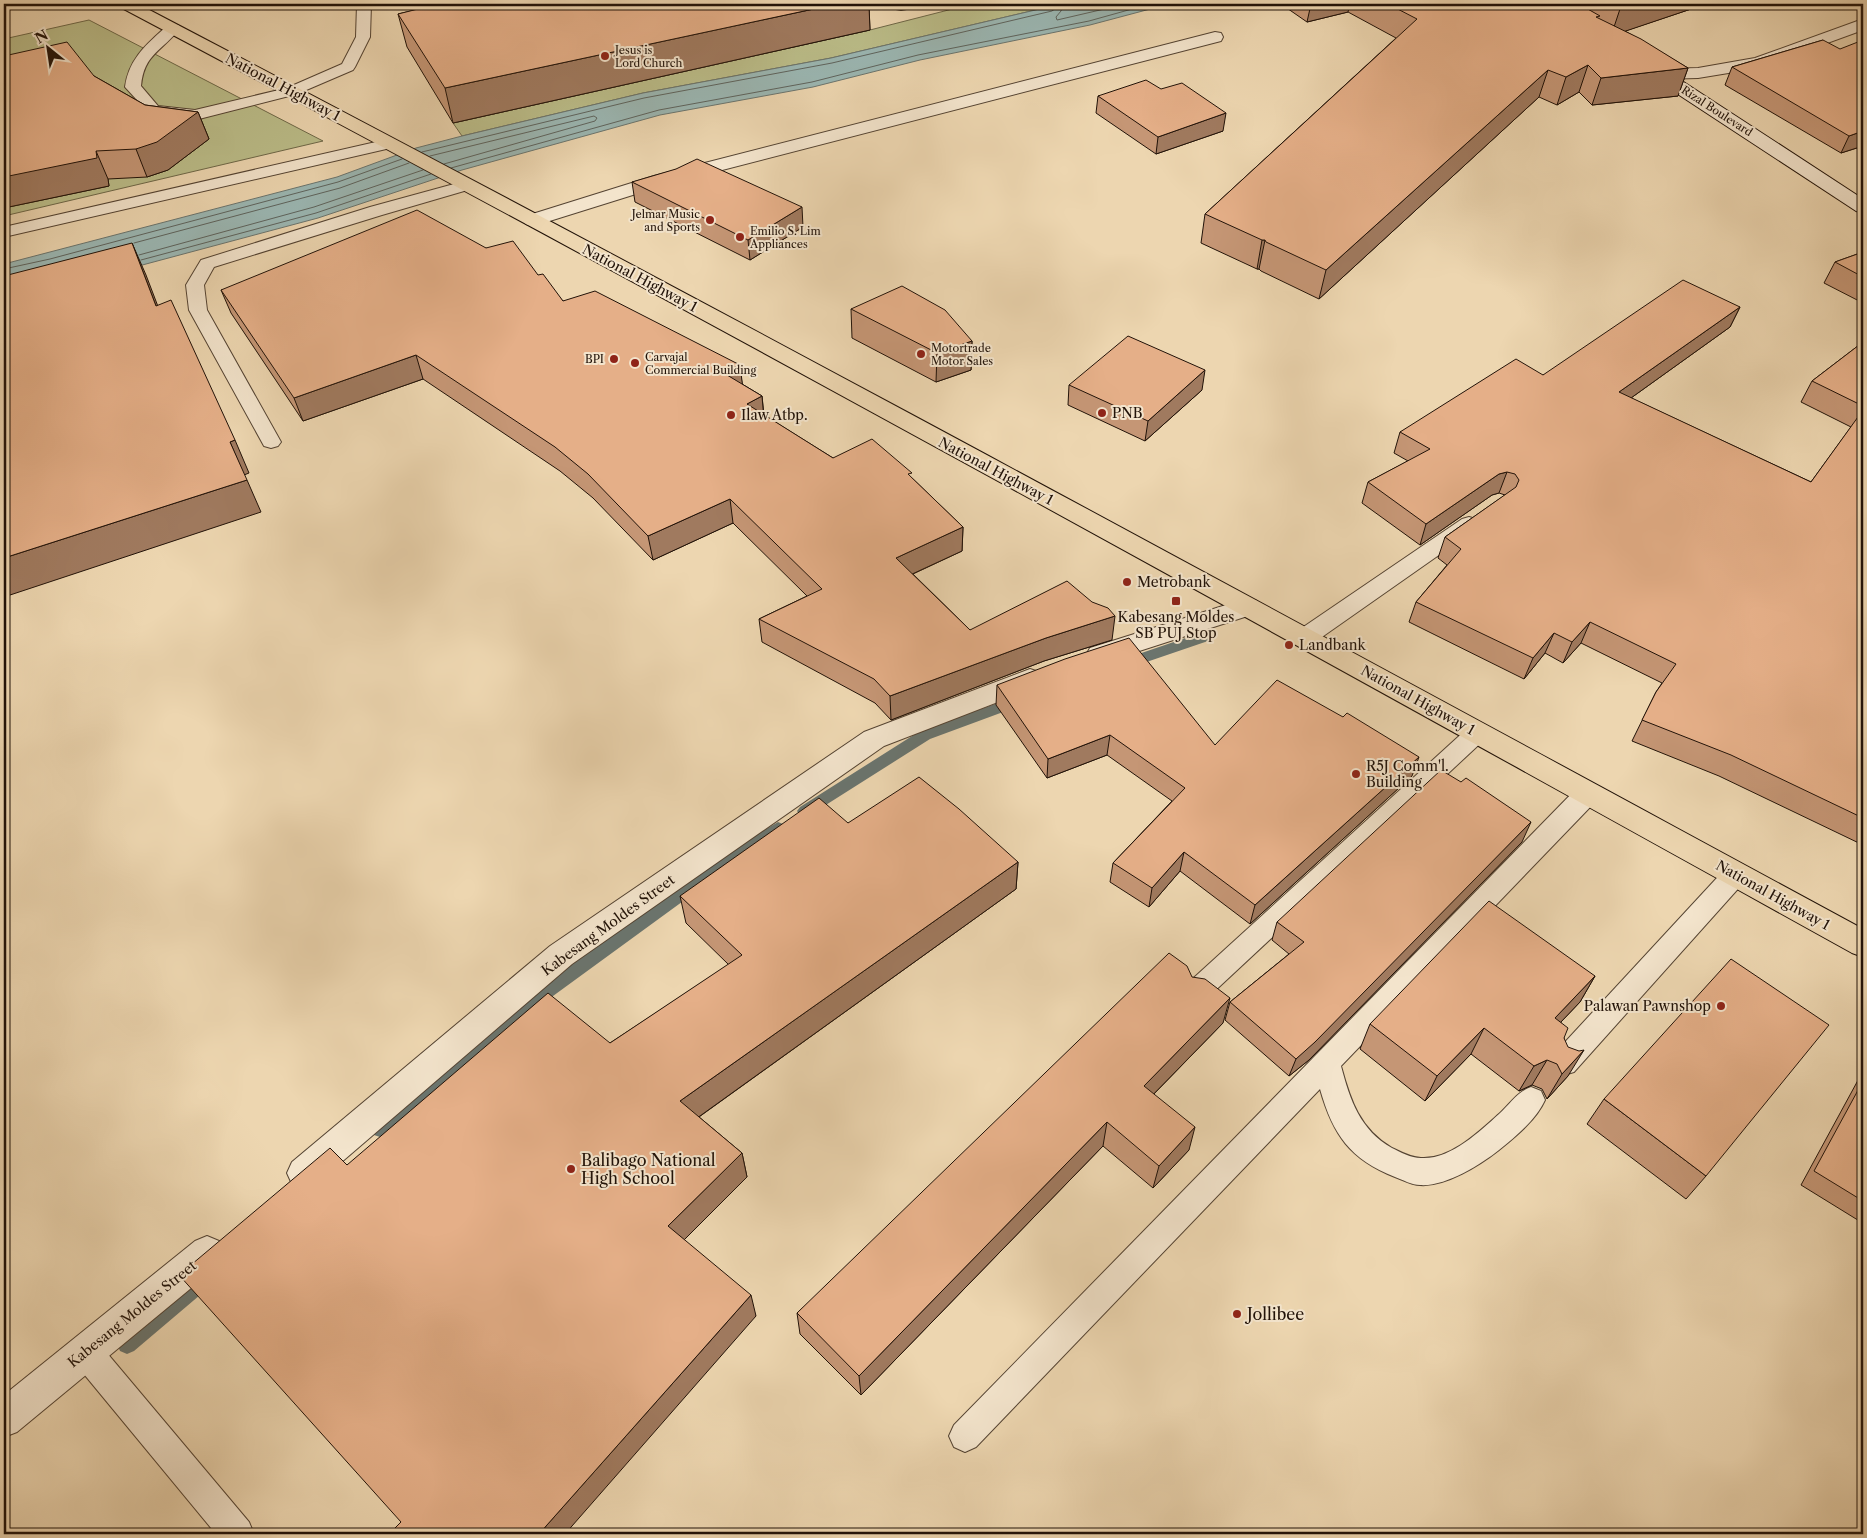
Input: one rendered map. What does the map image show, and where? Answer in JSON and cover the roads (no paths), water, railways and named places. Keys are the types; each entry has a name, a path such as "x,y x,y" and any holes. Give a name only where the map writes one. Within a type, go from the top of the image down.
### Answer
{"highway":[{"name":"National Highway 1","path":"126,4 292,91 456,181 533,220 1248,607 1863,944"}],"street":[{"path":"1660,74 1698,73 1759,64 1863,24"},
{"path":"533,220 661,180 1215,37"},
{"name":"Rizal Boulevard","path":"1635,59 1863,207"},
{"name":"Kabesang Moldes Street","path":"281,1192 561,955 874,739 1063,667 1248,607"},
{"name":"Kabesang Moldes Street","path":"4,1419 228,1236"}],"lane":[{"path":"4,7 12,4"},
{"path":"173,28 138,61 134,72 133,87 152,109 176,114 195,115 292,91 348,67 363,37 364,4"},
{"path":"4,232 394,147"},
{"path":"271,442 198,310 195,285 207,264 376,211 456,181"},
{"path":"1304,638 1484,514"},
{"path":"1196,992 1477,733"},
{"path":"965,1436 1588,793"},
{"path":"1564,1063 1736,874"},
{"path":"1327,1063 1337,1102 1354,1134 1382,1159 1421,1172 1449,1165 1476,1151 1518,1117 1531,1100"},
{"path":"85,1351 237,1534"}],"water":[{"path":"1061,4 1169,4 1090,25 920,60 813,87 660,115 462,170 318,218 4,302 4,264 337,177 416,148 462,136 643,93 831,58"}],"waterway":[{"path":"1126,664 1203,637"},
{"path":"805,811 925,735 1017,701"},
{"path":"380,1129 510,1018 717,867 778,828"},
{"path":"127,1344 206,1277"}],"place":[{"name":"Jesus is Lord Church","path":"605,56"},
{"name":"Jelmar Music and Sports","path":"710,220"},
{"name":"Emilio S. Lim Appliances","path":"740,237"},
{"name":"Motortrade Motor Sales","path":"921,354"},
{"name":"BPI","path":"614,359"},
{"name":"Carvajal Commercial Building","path":"635,363"},
{"name":"PNB","path":"1102,413"},
{"name":"Ilaw Atbp.","path":"731,415"},
{"name":"Metrobank","path":"1127,582"},
{"name":"Kabesang Moldes SB PUJ Stop","path":"1176,601"},
{"name":"Landbank","path":"1289,645"},
{"name":"R5J Comm'l. Building","path":"1356,774"},
{"name":"Palawan Pawnshop","path":"1721,1006"},
{"name":"Balibago National High School","path":"571,1169"},
{"name":"Jollibee","path":"1237,1314"}]}
